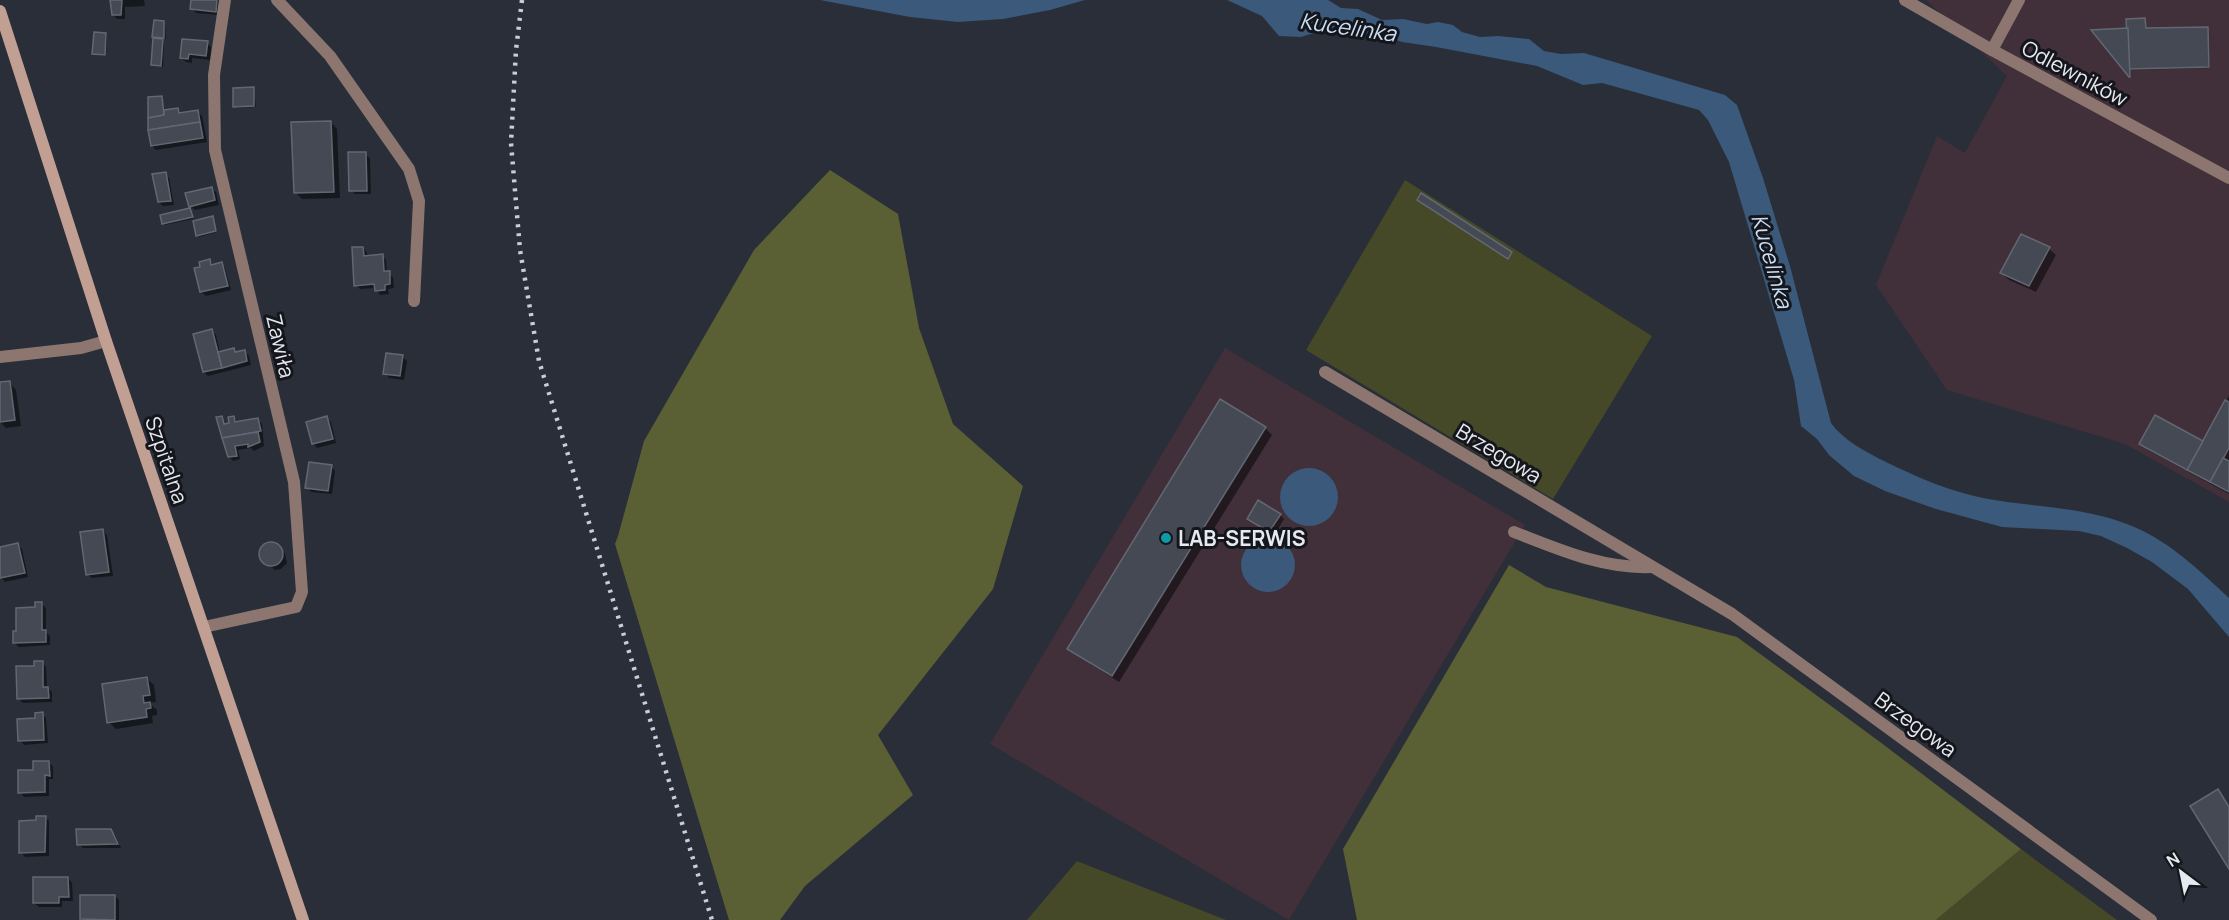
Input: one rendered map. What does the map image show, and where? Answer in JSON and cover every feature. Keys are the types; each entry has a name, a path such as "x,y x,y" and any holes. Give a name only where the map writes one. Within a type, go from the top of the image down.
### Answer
{"street":[{"name":"Zawiła","path":"204,627 296,608 302,592 294,482 215,150 214,75 225,0"},
{"path":"277,0 330,56 409,169 419,201 414,301"},
{"name":"Odlewników","path":"1905,0 1992,50 2229,178"},
{"path":"1992,50 2019,0"},
{"name":"Szpitalna","path":"0,11 106,341 303,920"},
{"path":"0,357 81,348 106,341"},
{"name":"Brzegowa","path":"1325,372 1732,614 2151,920"},
{"name":"Brzegowa","path":"1514,532 1591,561 1631,568 1652,567"}],"shaded area":[{"path":"1926,0 2229,0 2229,502 2125,444 1947,390 1876,285 1937,136 1965,153 2007,76"},
{"name":"LAB-SERWIS","path":"1225,348 1525,525 1289,920 990,744"}],"green space":[{"path":"830,170 898,214 919,328 953,424 1023,486 993,589 878,735 913,795 805,886 780,920 729,920 615,544 644,441 754,250"},
{"path":"1405,180 1652,336 1553,499 1306,350"},
{"path":"1509,565 1546,587 1737,637 2021,849 1936,920 1357,920 1343,849"},
{"path":"2021,849 2117,920 1936,920"},
{"path":"1077,861 1226,920 1027,920"}],"water":[{"path":"820,0 1085,0 1050,10 1003,19 958,22 910,17"},
{"name":"Kucelinka","path":"1227,0 1328,0 1341,8 1358,9 1382,20 1403,19 1427,24 1438,22 1453,25 1462,32 1480,37 1529,39 1544,51 1561,54 1584,53 1725,95 1737,105 1763,178 1790,266 1831,423 1836,429 1848,440 1871,454 1911,474 1948,488 1988,499 2093,514 2142,530 2169,546 2229,598 2229,637 2188,589 2152,562 2101,536 2079,531 2002,527 1936,509 1885,491 1854,476 1829,455 1817,439 1801,426 1794,380 1729,162 1708,120 1699,110 1602,83 1583,85 1537,66 1402,42 1382,35 1323,30 1301,37 1279,36 1262,16"},
{"path":"1309,468 1325,473 1333,481 1338,497 1333,513 1325,521 1309,526 1293,521 1285,513 1280,497 1285,481 1293,473"},
{"path":"1263,538 1273,538 1283,542 1291,550 1295,565 1291,580 1283,588 1273,592 1263,592 1253,588 1245,580 1241,570 1241,560 1245,550 1253,542"}],"building":[{"path":"110,0 122,0 121,15 112,15"},
{"path":"191,0 217,0 216,12 190,9"},
{"path":"2145,18 2146,28 2208,27 2209,67 2129,69 2126,19"},
{"path":"154,20 164,21 164,38 152,37"},
{"path":"2128,28 2130,77 2091,30"},
{"path":"94,32 106,33 105,55 92,54"},
{"path":"153,38 163,39 161,66 151,65"},
{"path":"182,39 208,41 206,56 189,54 188,59 180,58"},
{"path":"254,87 254,106 233,107 233,88"},
{"path":"162,96 164,115 148,118 148,97"},
{"path":"178,108 179,113 198,110 200,122 148,130 148,118 164,115 164,110"},
{"path":"331,121 334,192 294,193 291,122"},
{"path":"200,122 203,138 151,146 148,130"},
{"path":"348,152 366,152 367,191 349,191"},
{"path":"166,172 171,201 158,202 152,174"},
{"path":"212,187 215,200 189,207 185,193"},
{"path":"1421,193 1512,252 1508,259 1417,200"},
{"path":"190,208 193,217 162,224 160,215"},
{"path":"213,216 216,231 196,236 193,221"},
{"path":"2021,234 2050,247 2029,286 2000,273"},
{"path":"352,247 363,247 364,256 383,254 384,271 390,271 390,284 385,285 385,290 375,291 374,284 354,286"},
{"path":"210,259 211,265 222,262 228,286 200,292 194,268 200,267 199,262"},
{"path":"212,329 222,368 203,372 193,334"},
{"path":"234,348 235,352 245,350 247,361 222,368 218,352"},
{"path":"386,353 403,355 400,376 383,374"},
{"path":"10,381 15,420 0,422 0,382"},
{"name":"LAB-SERWIS","path":"1220,399 1266,427 1112,676 1067,649"},
{"path":"2225,400 2229,402 2229,448 2210,482 2187,470"},
{"path":"2155,415 2203,441 2187,470 2139,444"},
{"path":"222,416 224,424 229,423 228,417 234,416 235,422 258,418 261,431 222,438 216,417"},
{"path":"327,416 333,439 312,444 306,422"},
{"path":"258,432 260,442 248,447 248,444 235,446 237,456 228,457 222,438"},
{"path":"2223,458 2229,461 2229,492 2210,482"},
{"path":"309,462 332,465 328,491 305,488"},
{"path":"1258,500 1281,514 1269,532 1247,519"},
{"path":"103,529 109,572 86,575 80,532"},
{"path":"271,542 280,545 283,554 280,563 271,566 262,563 259,554 262,545"},
{"path":"18,543 25,573 0,578 0,547"},
{"path":"35,602 42,602 42,630 46,630 46,642 13,643 13,631 16,631 16,608 35,607"},
{"path":"34,661 43,661 43,687 48,687 49,698 17,699 16,666 34,666"},
{"path":"147,677 150,695 143,696 144,703 150,702 151,708 146,709 147,717 107,723 102,684"},
{"path":"43,712 44,740 18,741 17,719 35,718 35,713"},
{"path":"33,761 49,761 50,776 45,775 45,792 18,793 18,770 33,770"},
{"path":"2218,789 2229,807 2229,869 2190,806"},
{"path":"36,816 46,816 45,852 19,853 19,821 36,820"},
{"path":"76,829 111,829 118,844 77,845"},
{"path":"33,877 68,877 69,897 59,897 59,903 33,903"},
{"path":"80,895 115,895 115,920 80,919"}],"railway":[{"path":"522,0 516,50 511,143 520,250 539,361 712,920"}],"place":[{"name":"LAB-SERWIS","path":"1166,538"}]}
